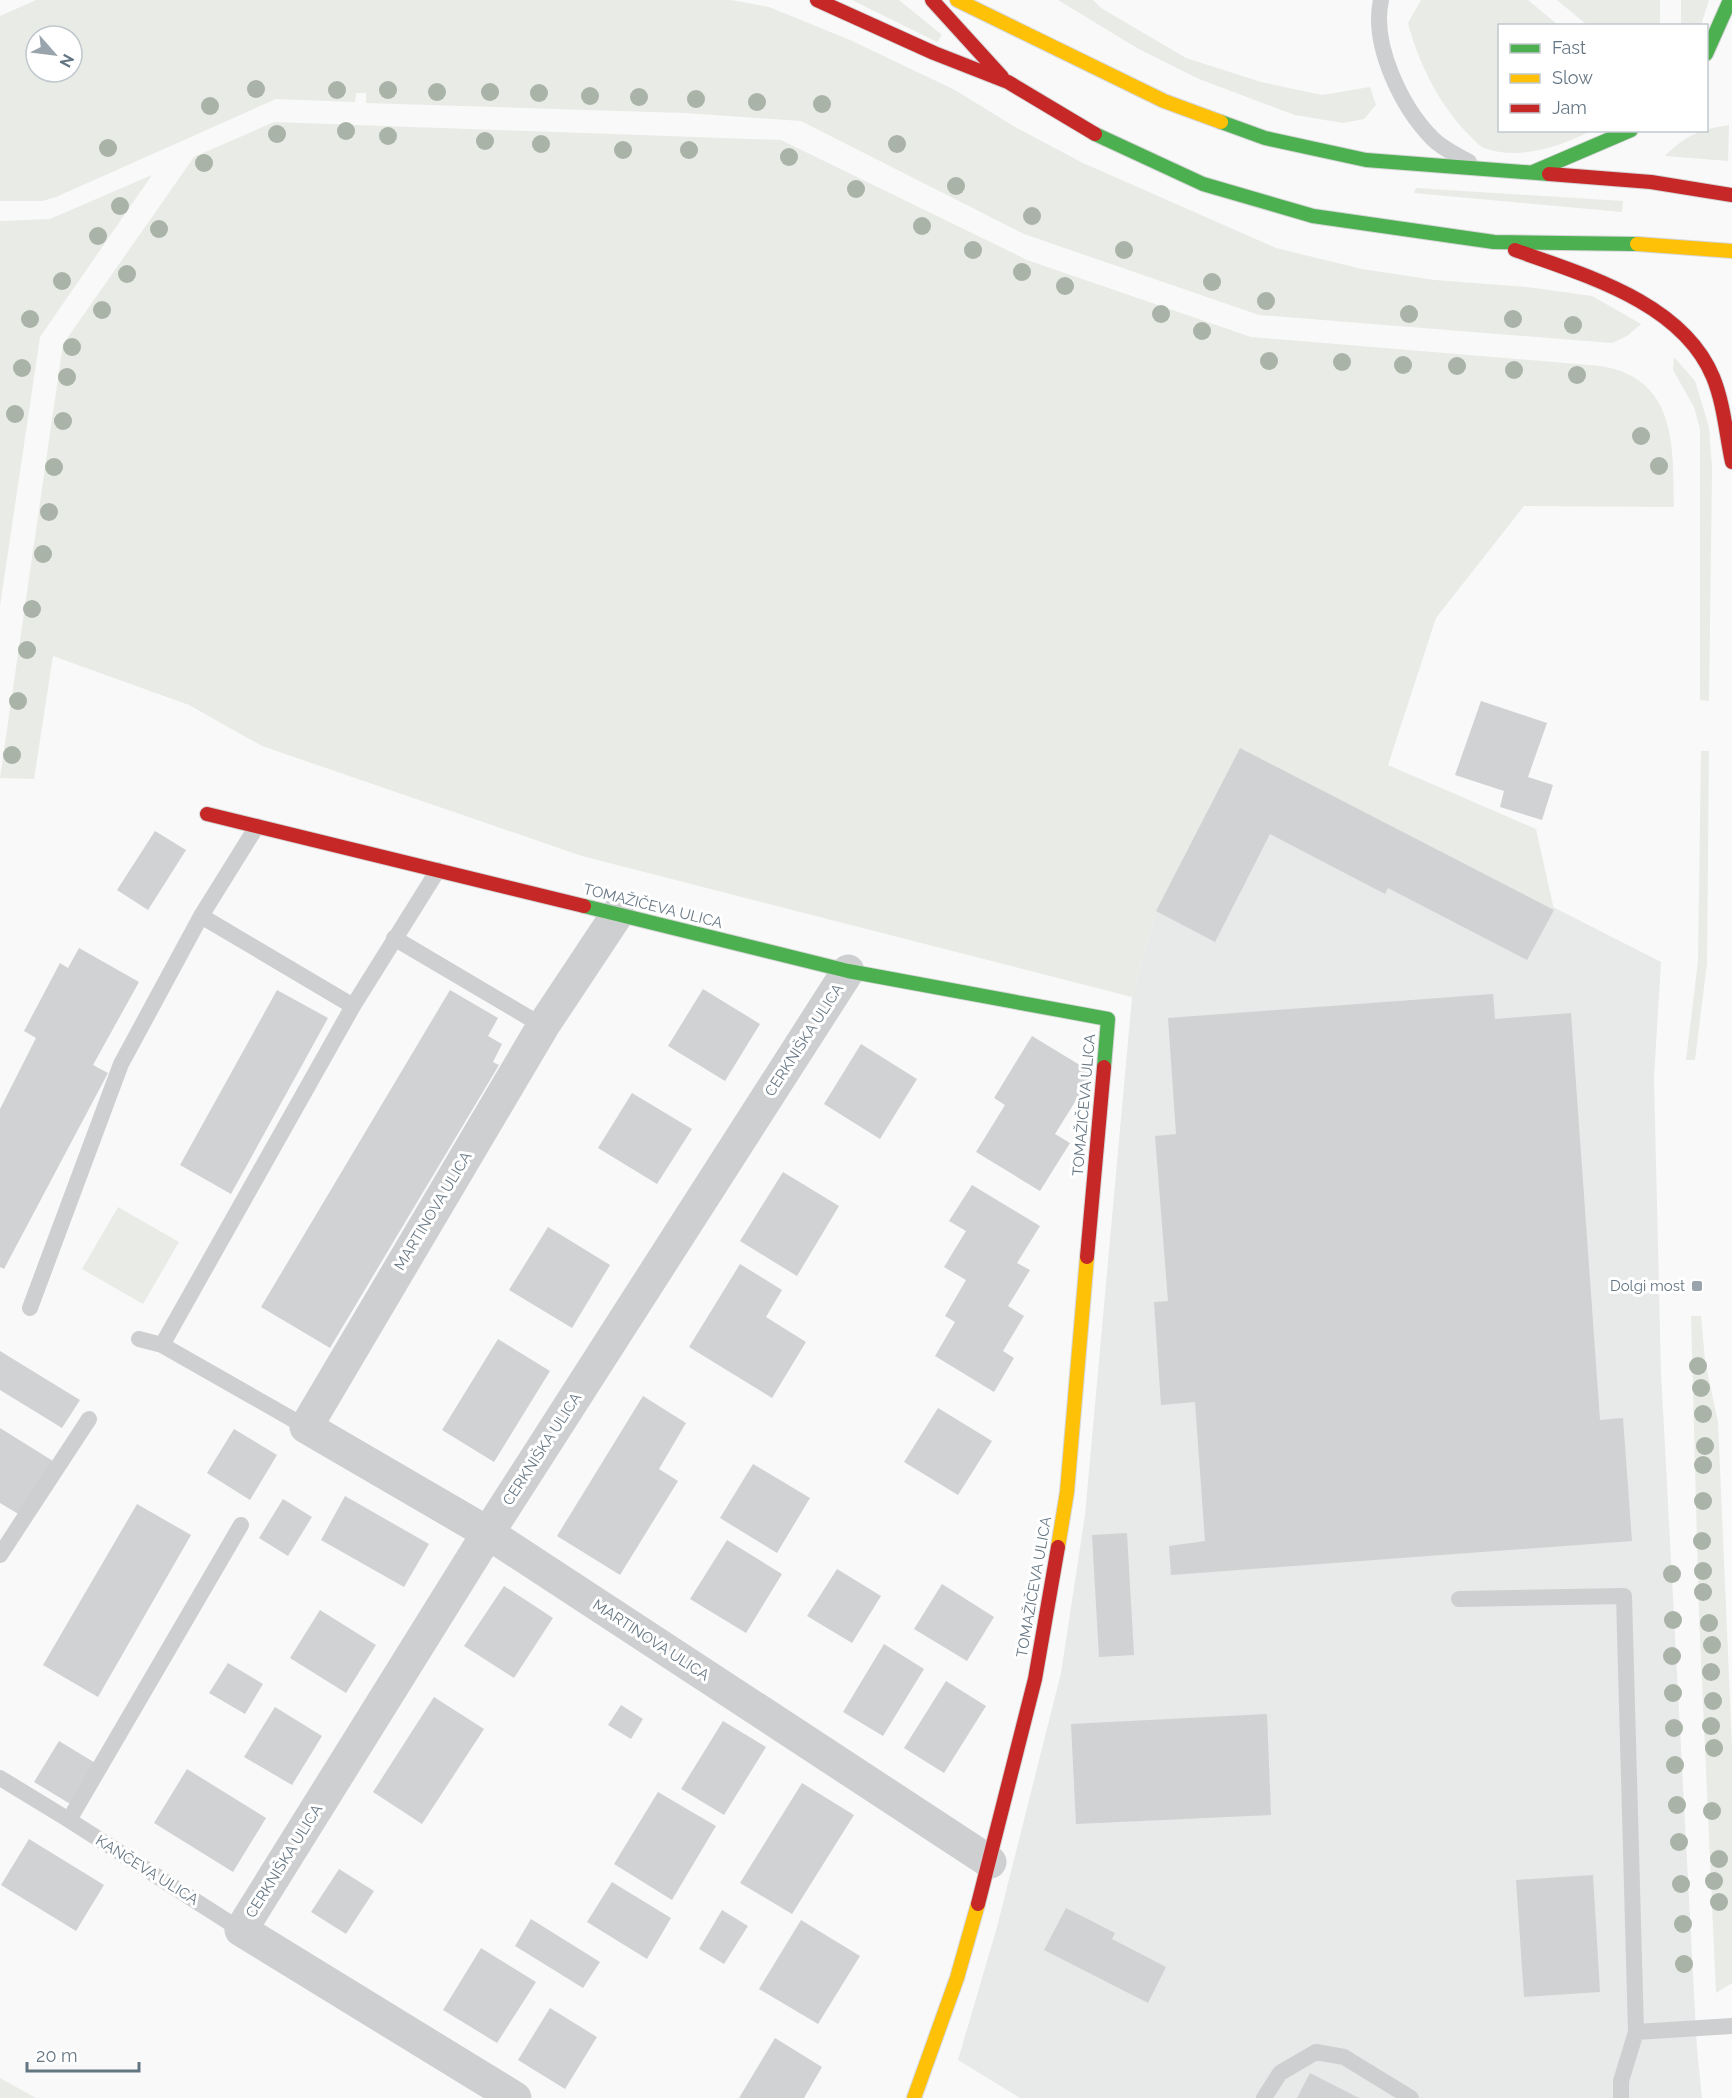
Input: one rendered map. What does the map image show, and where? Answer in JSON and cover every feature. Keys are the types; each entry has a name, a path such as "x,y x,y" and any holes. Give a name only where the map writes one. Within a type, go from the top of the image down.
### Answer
{"main road":[{"path":"817,0 934,53 1008,82 1102,138 1203,184 1313,216 1494,242 1647,244 1732,251"},
{"path":"932,0 1008,82"},
{"path":"957,0 1164,101 1265,138 1366,160 1485,171 1651,182 1732,195"},
{"path":"1708,52 1731,0"},
{"path":"1031,20 1072,57"},
{"path":"1527,174 1625,132"},
{"path":"1494,242 1592,279 1645,307 1675,328 1693,346 1707,366 1717,389 1732,462"},
{"name":"TOMAŽIČEVA ULICA","path":"207,814 848,971 1108,1019 1067,1492 1035,1679 990,1862 957,1978 914,2098"}],"street":[{"name":"MARTINOVA ULICA","path":"618,913 543,1026 306,1427 488,1533 990,1862"},
{"name":"CERKNIŠKA ULICA","path":"241,1930 488,1533 848,971"},
{"name":"KANČEVA ULICA","path":"241,1930 515,2098"}],"lane":[{"path":"1381,0 1381,36 1389,70 1407,106 1434,141 1485,171"},
{"path":"30,1308 121,1064 201,916 257,826"},
{"path":"162,1345 353,1006 438,870"},
{"path":"201,916 353,1006"},
{"path":"394,938 543,1026"},
{"name":"MARTINOVA ULICA","path":"139,1339 162,1345 306,1427"},
{"path":"0,1556 89,1419"},
{"path":"69,1820 241,1525"},
{"path":"1458,1599 1624,1596 1636,2032 1622,2081 1621,2098"},
{"name":"KANČEVA ULICA","path":"0,1778 241,1930"},
{"path":"1636,2032 1732,2026"},
{"path":"1264,2098 1280,2073 1316,2052 1344,2057 1411,2098"}],"shaded area":[{"path":"36,0 731,0 769,7 850,40 955,90 1015,127 1083,163 1276,248 1362,269 1435,280 1527,287 1592,296 1641,324 1627,336 1612,343 1259,315 1024,234 801,121 685,113 366,103 366,93 356,93 355,102 276,99 56,197 42,201 0,201 0,16"},
{"path":"852,0 899,0 942,35 937,42"},
{"path":"1058,0 1093,0 1101,8 1186,58 1261,82 1322,95 1370,87 1376,105 1364,119 1343,123 1295,115 1199,79 1137,48"},
{"path":"1421,0 1528,0 1557,24 1498,24 1498,132 1589,132 1567,142 1525,152 1497,152 1480,146 1449,112 1440,98 1418,54 1408,23"},
{"path":"1557,0 1660,0 1660,24 1586,24"},
{"path":"1681,0 1709,0 1701,24 1681,24"},
{"path":"274,122 781,140 1027,260 1251,337 1601,366 1626,373 1644,385 1657,400 1666,418 1673,461 1674,507 1524,506 1436,618 1388,765 1536,829 1554,910 1240,748 1156,911 1132,997 582,856 262,746 189,705 53,656 34,779 0,778 63,344 194,157"},
{"path":"1729,125 1728,161 1665,156 1694,134 1708,132 1710,129"},
{"path":"152,175 40,337 0,606 0,221 50,219"},
{"path":"1416,188 1623,201 1622,212 1414,193"},
{"path":"1674,357 1695,381 1709,427 1712,468 1709,701 1700,700 1700,429 1694,407 1673,370"},
{"path":"1240,748 1661,962 1654,1078 1661,1372 1697,2049 1702,2098 1020,2098 958,2060 997,1927 1061,1673 1085,1515 1132,997 1156,911"},
{"path":"1701,751 1709,751 1707,963 1695,1060 1686,1060 1698,961"},
{"path":"118,1207 179,1242 143,1304 82,1269"},
{"path":"1691,1316 1701,1316 1705,1361 1718,1422 1732,1747 1732,1983 1716,1993 1699,1615"},
{"path":"0,2078 36,2098 0,2098"}],"building":[{"path":"1481,701 1547,723 1528,777 1553,785 1542,820 1500,807 1504,791 1455,775"},
{"path":"1240,748 1554,910 1527,960 1388,888 1385,894 1270,834 1215,942 1156,911"},
{"path":"155,831 186,850 148,910 117,890"},
{"path":"79,948 139,982 93,1065 108,1073 4,1269 0,1267 0,1109 36,1038 24,1031 60,963 68,968"},
{"path":"703,989 760,1024 725,1081 668,1046"},
{"path":"277,990 328,1018 231,1194 180,1165"},
{"path":"450,990 498,1018 488,1036 502,1044 493,1062 499,1065 330,1348 261,1307"},
{"path":"1493,994 1495,1019 1571,1013 1600,1420 1623,1418 1632,1541 1171,1575 1169,1546 1205,1541 1195,1402 1161,1405 1154,1302 1168,1301 1155,1136 1176,1134 1168,1018"},
{"path":"1032,1036 1093,1073 1055,1134 1070,1143 1040,1191 976,1152 1005,1105 994,1098"},
{"path":"861,1044 917,1079 880,1139 824,1104"},
{"path":"632,1093 692,1129 657,1184 598,1148"},
{"path":"783,1172 839,1206 797,1276 740,1241"},
{"path":"972,1185 1040,1226 1017,1263 1030,1270 1008,1306 1024,1316 1003,1351 1014,1358 994,1392 935,1356 955,1322 945,1316 966,1280 944,1267 966,1231 949,1221"},
{"path":"548,1227 610,1265 572,1328 509,1290"},
{"path":"740,1264 782,1290 766,1317 806,1342 772,1398 689,1347"},
{"path":"498,1339 550,1371 494,1462 442,1430"},
{"path":"0,1351 80,1400 62,1428 0,1390"},
{"path":"643,1396 686,1423 659,1469 678,1481 620,1575 557,1536"},
{"path":"938,1408 992,1441 958,1495 904,1462"},
{"path":"0,1428 53,1461 20,1515 0,1503"},
{"path":"234,1429 277,1455 250,1500 207,1473"},
{"path":"753,1464 810,1498 777,1553 720,1518"},
{"path":"345,1496 429,1544 404,1587 321,1540"},
{"path":"283,1499 312,1517 288,1556 259,1538"},
{"path":"137,1504 191,1535 98,1697 43,1665"},
{"path":"1127,1533 1134,1655 1099,1657 1092,1535"},
{"path":"727,1540 782,1574 746,1633 690,1599"},
{"path":"837,1569 881,1596 852,1643 807,1616"},
{"path":"942,1584 994,1617 967,1661 914,1629"},
{"path":"504,1586 553,1618 514,1678 464,1646"},
{"path":"320,1610 376,1645 346,1693 290,1658"},
{"path":"884,1644 924,1669 883,1736 843,1712"},
{"path":"228,1663 263,1684 245,1714 209,1693"},
{"path":"946,1681 986,1706 944,1773 904,1748"},
{"path":"434,1697 484,1729 422,1824 373,1792"},
{"path":"621,1705 643,1719 631,1739 608,1725"},
{"path":"275,1707 322,1736 292,1785 244,1757"},
{"path":"1267,1714 1271,1815 1076,1824 1071,1724"},
{"path":"723,1721 766,1747 724,1815 681,1789"},
{"path":"59,1741 97,1764 72,1805 34,1782"},
{"path":"187,1769 266,1818 233,1872 154,1823"},
{"path":"802,1783 854,1815 792,1914 740,1883"},
{"path":"658,1792 716,1826 672,1900 614,1864"},
{"path":"29,1839 104,1885 76,1931 1,1885"},
{"path":"339,1869 374,1891 346,1934 311,1912"},
{"path":"1593,1875 1600,1992 1524,1997 1516,1880"},
{"path":"612,1882 671,1918 647,1959 587,1922"},
{"path":"1066,1908 1115,1933 1112,1939 1166,1967 1148,2003 1044,1950"},
{"path":"722,1910 748,1926 724,1964 699,1949"},
{"path":"531,1919 600,1962 583,1988 515,1946"},
{"path":"801,1920 860,1956 818,2024 759,1989"},
{"path":"481,1948 536,1982 497,2043 443,2010"},
{"path":"550,2008 597,2037 565,2089 518,2060"},
{"path":"775,2038 822,2067 804,2098 739,2098"},
{"path":"1310,2073 1359,2098 1297,2098"}],"traffic: fast":[{"path":"1708,50 1730,0"},
{"path":"1221,122 1265,138 1366,160 1549,174"},
{"path":"1533,172 1626,132"},
{"path":"1095,134 1203,184 1313,216 1494,242 1637,244"},
{"path":"584,906 848,971 1108,1019 1104,1067"}],"traffic: slow":[{"path":"957,0 1164,101 1221,122"},
{"path":"1637,244 1732,251"},
{"path":"1058,1547 1067,1492 1087,1257"},
{"path":"914,2098 957,1978 978,1904"}],"traffic: jam":[{"path":"817,0 934,53 1008,82 1095,134"},
{"path":"932,0 1002,77"},
{"path":"1549,174 1651,182 1732,195"},
{"path":"1515,250 1600,281 1655,310 1679,329 1698,351 1717,387 1732,462"},
{"path":"207,814 584,906"},
{"path":"1087,1257 1104,1067"},
{"path":"978,1904 1035,1679 1058,1547"}],"place":[{"name":"Dolgi most","path":"1697,1286"}]}
